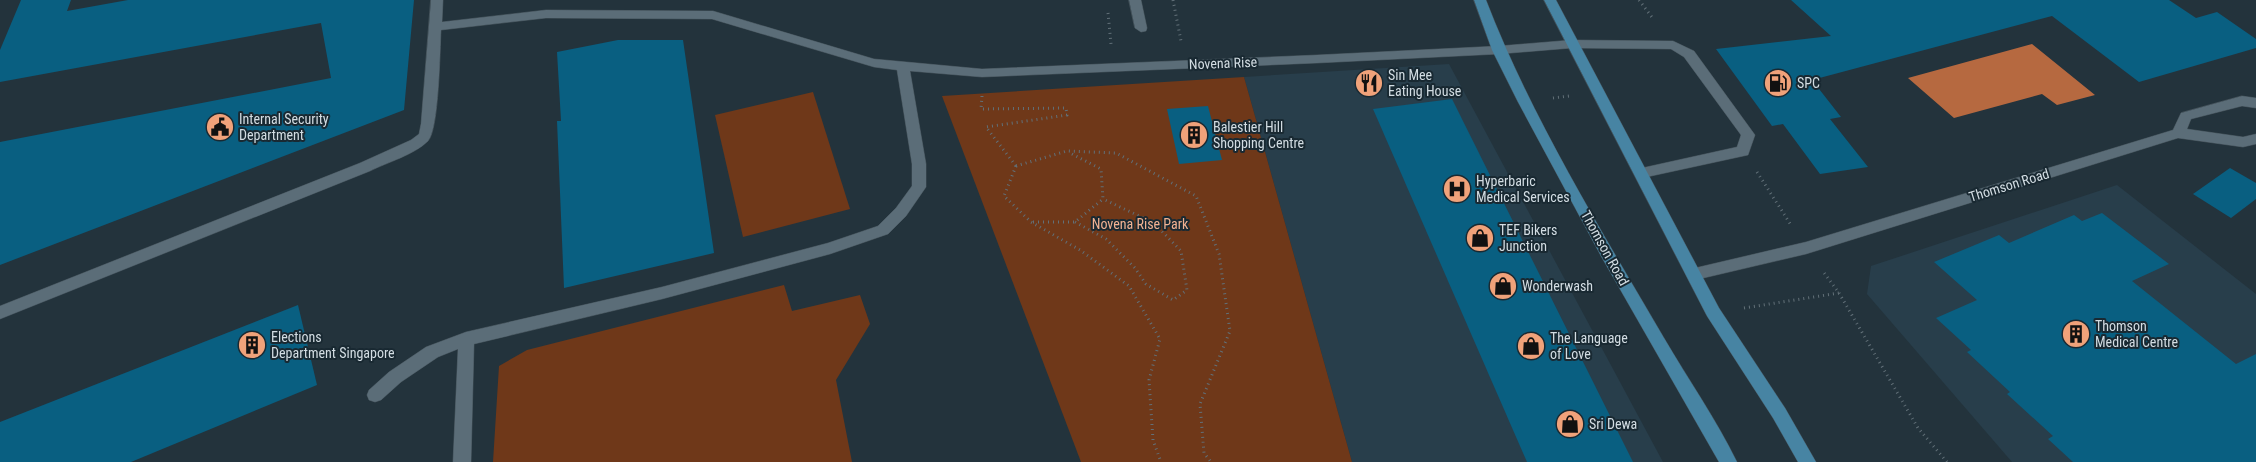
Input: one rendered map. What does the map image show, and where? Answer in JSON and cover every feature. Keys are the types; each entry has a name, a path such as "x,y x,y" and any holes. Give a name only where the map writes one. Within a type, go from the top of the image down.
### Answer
{"main road":[{"name":"Thomson Road","path":"1481,0 1499,50 1606,252 1728,462"},
{"path":"1550,0 1713,312 1779,413 1807,462"}],"street":[{"path":"0,314 364,167 416,144 425,136 428,124 437,0"},
{"path":"1135,0 1141,28"},
{"path":"1474,0 1481,0"},
{"name":"Novena Rise","path":"434,28 546,14 713,15 874,63 982,73 1499,50 1572,44 1673,45"},
{"path":"1642,173 1743,151 1748,135 1689,54 1673,45"},
{"path":"375,395 395,376 432,352 466,339 672,291 830,248 883,230 901,212 919,187 919,164 903,66"},
{"path":"2178,132 2186,116 2242,101 2256,103"},
{"name":"Thomson Road","path":"1694,274 1806,248 2178,132 2243,142 2256,139"},
{"path":"462,462 466,339"}],"path":[{"path":"1173,0 1182,47"},
{"path":"1638,0 1673,45"},
{"path":"1108,8 1112,51"},
{"path":"982,73 981,109 1066,108 1067,115 986,127 1016,166"},
{"path":"1526,102 1598,92"},
{"path":"1016,166 1067,151 1116,153 1196,196 1218,254 1230,331 1200,404 1204,453 1211,462"},
{"path":"1067,151 1101,169 1103,199"},
{"path":"1743,151 1806,248 1839,293 1918,428 1947,462"},
{"path":"1016,166 1004,196 1031,222 1080,250 1129,286 1160,339 1149,380 1153,440 1162,462"},
{"path":"1031,222 1075,222 1106,239 1135,268 1146,284 1172,300 1187,290 1181,251 1154,223 1103,199"},
{"path":"1075,222 1103,199"},
{"path":"1713,312 1839,293"}],"shaded area":[{"path":"2032,44 2095,95 2057,105 2042,94 1954,118 1908,78"},
{"name":"Balestier Hill Shopping Centre","path":"1449,64 1663,462 1352,462 1244,77"},
{"name":"Thomson Medical Centre","path":"2117,185 2256,294 2256,462 2012,462 1867,294 1871,266"}],"green space":[{"name":"Novena Rise Park","path":"1244,77 1352,462 1081,462 942,96"},
{"path":"813,92 850,209 743,237 715,115"},
{"path":"784,285 792,311 860,295 870,324 836,380 852,462 493,462 499,366 527,350"}],"building":[{"name":"Internal Security Department","path":"21,0 71,0 67,11 128,0 414,0 404,110 0,265 0,142 331,78 321,23 0,82 0,50"},
{"path":"1791,0 2169,0 2196,18 2217,12 2256,39 2256,48 2139,82 2052,16 1812,80 1841,117 1830,119 1868,167 1820,174 1783,124 1772,126 1716,49 1831,36"},
{"path":"618,40 683,40 714,253 564,288 557,121 561,121 557,52"},
{"path":"1452,99 1633,462 1527,462 1373,109"},
{"name":"Balestier Hill Shopping Centre","path":"1208,106 1222,160 1179,164 1167,109"},
{"path":"2230,168 2256,183 2256,199 2231,218 2193,194"},
{"name":"Thomson Medical Centre","path":"2102,213 2169,264 2132,281 2236,364 2256,354 2256,462 2073,462 2048,439 2053,436 2007,394 2010,392 1967,352 1971,350 1936,318 1977,300 1934,262 1999,235 2009,243 2074,215 2082,221"},
{"name":"Elections Department Singapore","path":"298,305 317,385 131,462 0,462 0,422"}],"place":[{"name":"Sin Mee Eating House","path":"1369,83"},
{"name":"SPC","path":"1778,83"},
{"name":"Internal Security Department","path":"220,127"},
{"name":"Balestier Hill Shopping Centre","path":"1194,135"},
{"name":"Hyperbaric Medical Services","path":"1457,189"},
{"name":"TEF Bikers Junction","path":"1480,238"},
{"name":"Wonderwash","path":"1503,286"},
{"name":"Thomson Medical Centre","path":"2076,334"},
{"name":"Elections Department Singapore","path":"252,345"},
{"name":"The Language of Love","path":"1531,346"},
{"name":"Sri Dewa","path":"1570,424"}]}
